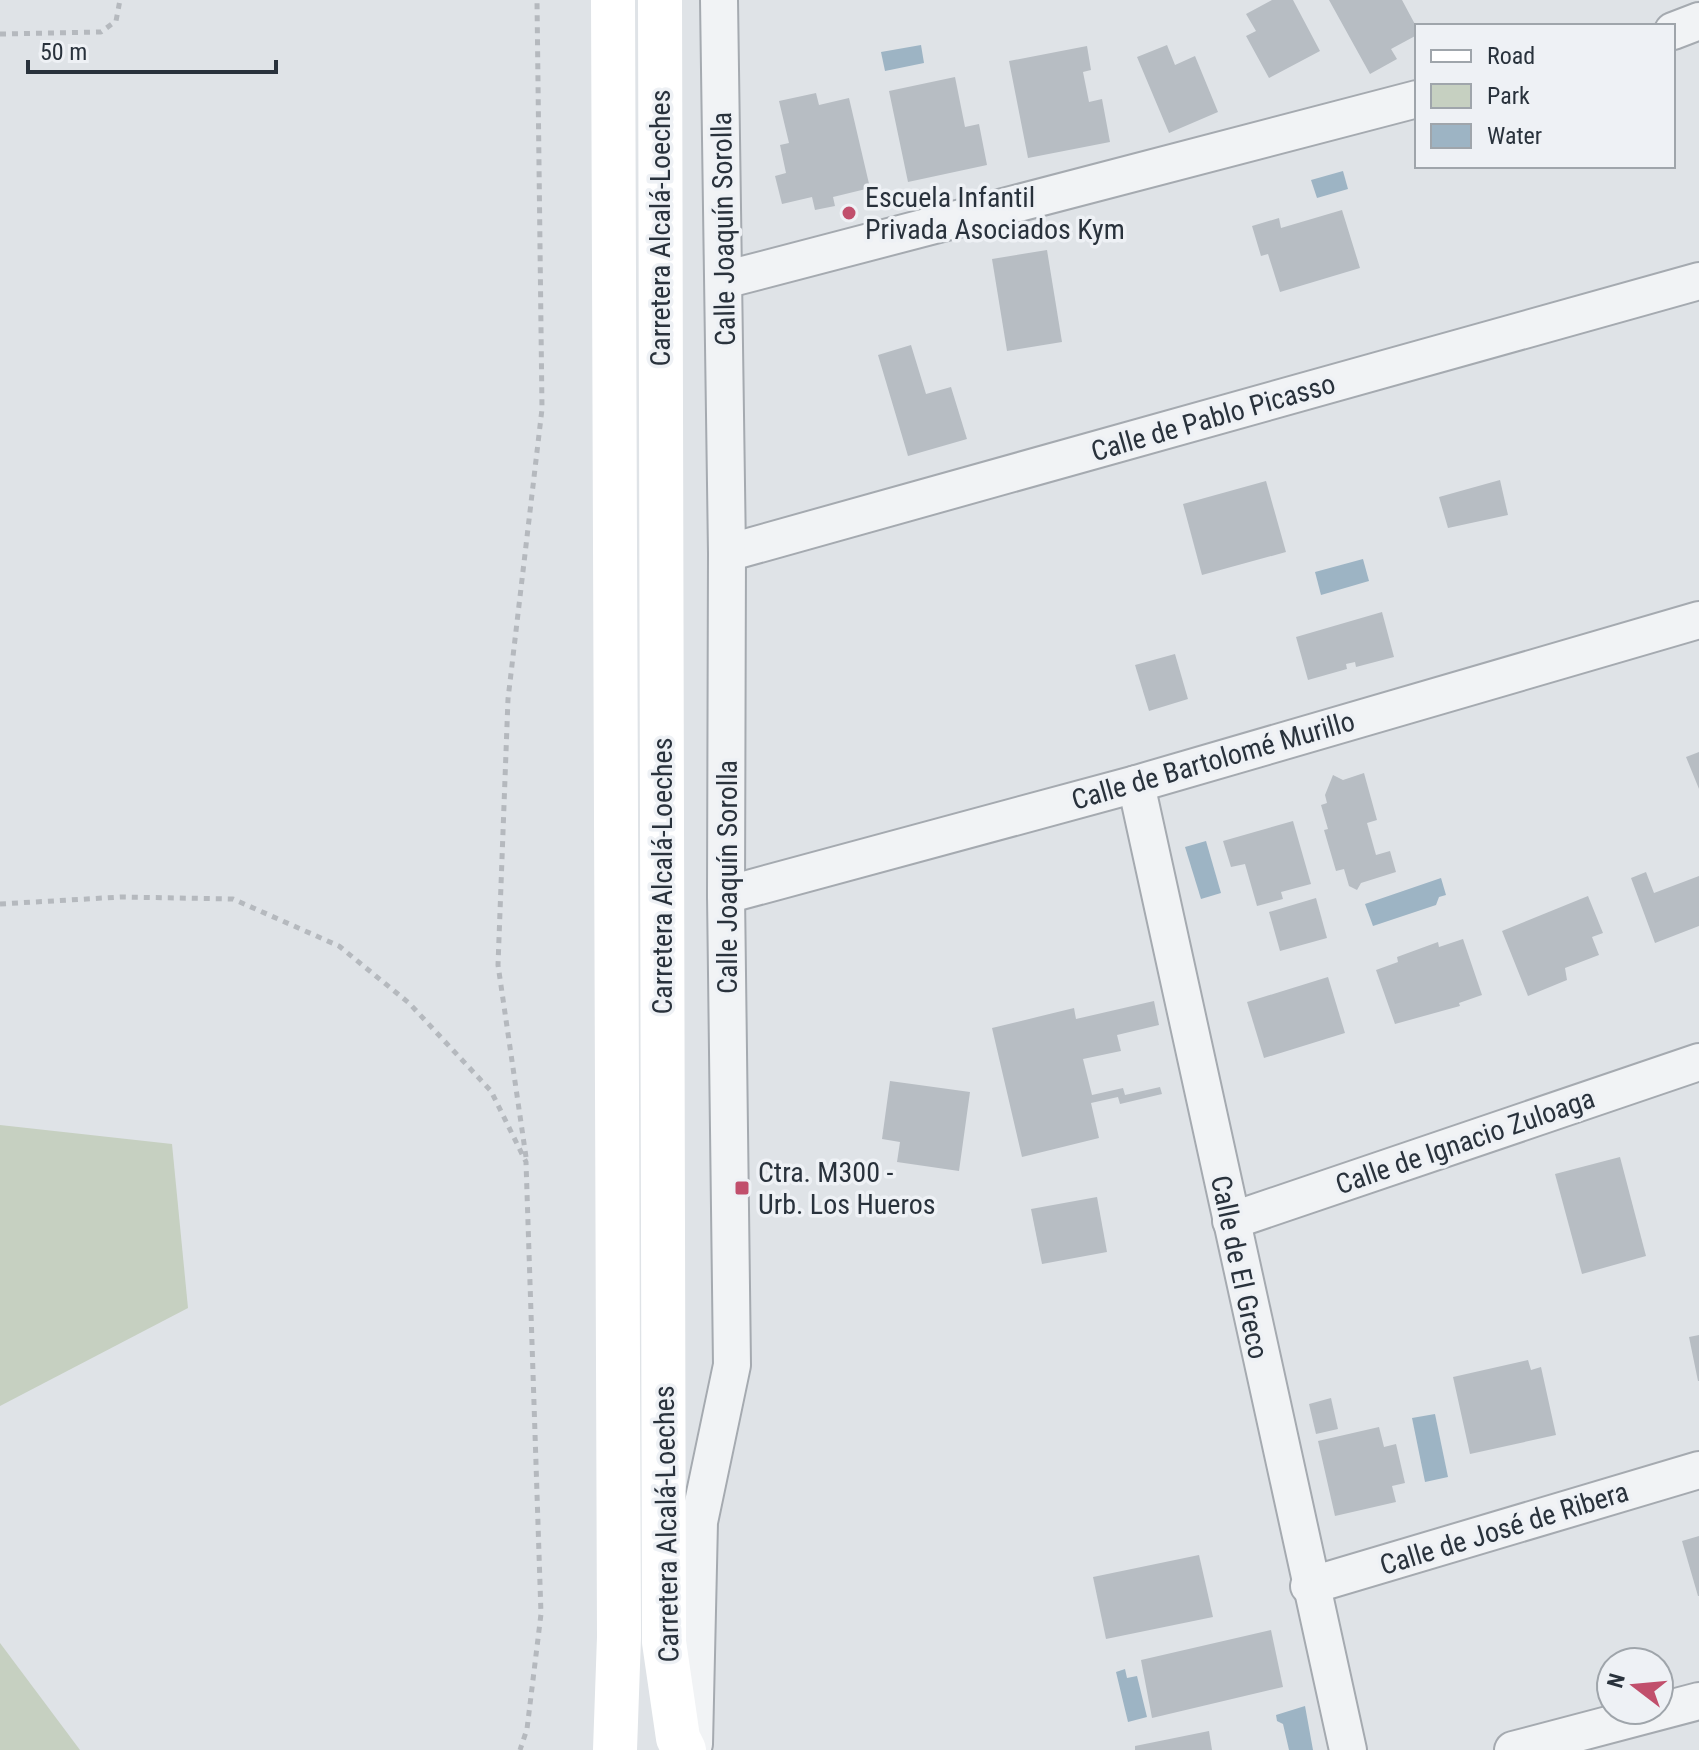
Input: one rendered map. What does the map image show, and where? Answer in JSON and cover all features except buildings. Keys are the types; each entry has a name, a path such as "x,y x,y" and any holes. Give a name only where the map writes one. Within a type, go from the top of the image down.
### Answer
{"main road":[{"name":"Carretera Alcalá-Loeches","path":"613,0 619,1589 615,1750"},
{"name":"Carretera Alcalá-Loeches","path":"660,0 664,1642 678,1738 684,1750"}],"street":[{"name":"Calle Joaquín Sorolla","path":"694,1750 699,1522 732,1365 726,895 727,553 719,0"},
{"path":"1675,30 1699,21"},
{"path":"724,280 1415,100"},
{"name":"Calle de Pablo Picasso","path":"727,553 1699,281"},
{"name":"Calle de Bartolomé Murillo","path":"726,895 1136,784 1699,620"},
{"name":"Calle de El Greco","path":"1136,784 1309,1586 1348,1750"},
{"name":"Calle de Ignacio Zuloaga","path":"1231,1221 1699,1062"},
{"name":"Calle de José de Ribera","path":"1309,1586 1699,1470"},
{"path":"1513,1750 1699,1701"}],"path":[{"path":"0,34 101,32 116,21 120,0"},
{"path":"520,1750 527,1729 541,1614 526,1162 498,965 508,699 542,409 537,0"},
{"path":"0,904 121,897 233,899 339,946 409,1003 491,1091 526,1162"}],"green space":[{"path":"0,1125 172,1144 188,1308 0,1406"},
{"path":"0,1643 80,1750 0,1750"}],"water":[{"path":"921,45 924,63 885,71 881,52"},
{"path":"1343,171 1348,189 1317,198 1311,180"},
{"path":"1363,559 1369,581 1321,595 1315,572"},
{"path":"1206,841 1221,893 1201,899 1185,847"},
{"path":"1441,878 1446,895 1439,897 1436,905 1373,926 1365,904"},
{"path":"1435,1414 1448,1477 1425,1482 1412,1418"},
{"path":"1125,1669 1127,1678 1137,1676 1147,1717 1128,1722 1116,1672"},
{"path":"1305,1706 1313,1750 1289,1750 1283,1724 1277,1721 1276,1715"}],"place":[{"name":"Escuela Infantil Privada Asociados Kym","path":"849,213"},
{"name":"Ctra. M300 - Urb. Los Hueros","path":"742,1188"}]}
